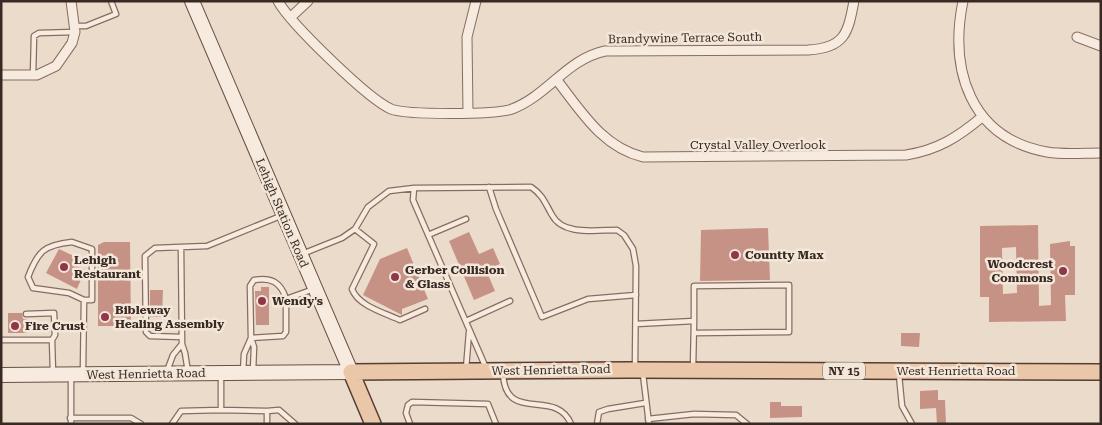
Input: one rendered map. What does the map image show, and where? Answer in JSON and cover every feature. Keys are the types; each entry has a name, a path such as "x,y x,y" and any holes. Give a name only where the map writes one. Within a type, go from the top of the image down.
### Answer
{"main road":[{"name":"West Henrietta Road","path":"351,372 639,370 1101,372"},
{"name":"Lehigh Station Road","path":"351,372 373,424"}],"street":[{"path":"1,75 33,75 56,66 72,43 75,29 71,1"},
{"name":"Lehigh Station Road","path":"192,1 351,372"},
{"name":"Brandywine Terrace South","path":"278,1 290,18 371,97 382,105 404,112 486,113 514,108 585,57 605,51 808,50 825,48 841,40 847,33 854,1"},
{"path":"290,18 308,1"},
{"path":"468,112 467,37 476,1"},
{"path":"962,1 958,41 961,72 970,98 982,117 1009,138 1033,149 1054,153 1101,153"},
{"path":"1077,37 1101,46"},
{"name":"Crystal Valley Overlook","path":"556,79 607,141 630,154 644,157 906,155 937,148 952,140 982,117"},
{"name":"West Henrietta Road","path":"1,375 351,372"}],"lane":[{"path":"33,75 32,40 34,36 39,33 75,29 116,14 111,1"},
{"path":"489,187 496,209 542,317 588,300 636,295"},
{"path":"300,255 342,238 355,229 368,207 381,195 389,191 414,188 531,187 547,202 552,215 559,224 567,229 617,230 624,235 633,249 639,370 649,422 694,414 736,415 747,424"},
{"path":"414,188 413,200 487,371"},
{"path":"182,337 150,336 146,332 144,327 145,256 155,248 207,246 283,215"},
{"path":"428,236 466,219"},
{"path":"355,229 374,244 352,289 354,295 361,302 400,320 425,309"},
{"path":"72,242 92,249 92,300 84,300 69,293 33,288 28,277 36,256 52,244 72,242"},
{"path":"181,247 182,344 188,373"},
{"path":"248,373 254,347 251,338 250,286 252,282 258,279 276,281 283,289 286,299 286,332 283,336 251,338"},
{"path":"693,370 694,286 789,285 789,332 694,333"},
{"path":"286,299 315,288"},
{"path":"84,300 71,421 130,418 141,424"},
{"path":"466,321 510,301"},
{"path":"26,314 54,313 55,335 52,340 53,374"},
{"path":"636,324 694,321"},
{"path":"466,371 470,330"},
{"path":"248,373 244,354 251,338"},
{"path":"1,340 52,340"},
{"path":"166,373 173,355 182,344"},
{"path":"503,371 503,387 509,399 516,404 556,409 568,416 571,424"},
{"path":"899,371 902,406 910,423"},
{"path":"221,373 221,410"},
{"path":"410,424 406,413 408,405 412,402 488,404 496,424"},
{"path":"597,424 599,412 645,403"},
{"path":"172,424 181,411 221,410 279,410 295,424"},
{"path":"267,410 267,424"}],"building":[{"name":"Woodcrest Commons","path":"1038,225 1039,306 1051,305 1050,244 1070,241 1070,246 1075,246 1075,295 1065,295 1066,321 989,322 989,297 980,297 980,226","holes":["1016,247 1017,293 1003,294 1002,248"]},
{"name":"Countty Max","path":"768,228 770,280 700,281 701,230"},
{"path":"469,232 479,254 493,248 500,264 486,270 495,291 474,300 449,241"},
{"path":"104,242 130,242 131,326 98,326 98,245"},
{"name":"Gerber Collision & Glass","path":"407,248 428,299 402,309 402,315 363,295 380,259"},
{"name":"Lehigh Restaurant","path":"59,249 76,257 73,264 85,270 77,289 46,273"},
{"name":"Wendy's","path":"261,287 269,287 269,325 256,325 255,291 261,291"},
{"path":"150,290 163,290 162,317 150,317"},
{"path":"8,313 22,313 23,319 27,319 27,333 8,333"},
{"path":"901,333 920,333 919,347 901,346"},
{"path":"938,390 938,400 945,400 946,424 937,424 936,408 920,409 920,391"},
{"path":"770,402 781,402 781,406 802,406 802,417 770,418"}],"place":[{"name":"Countty Max","path":"735,255"},
{"name":"Lehigh Restaurant","path":"64,267"},
{"name":"Woodcrest Commons","path":"1063,271"},
{"name":"Gerber Collision & Glass","path":"395,277"},
{"name":"Wendy's","path":"262,301"},
{"name":"Bibleway Healing Assembly","path":"105,317"},
{"name":"Fire Crust","path":"15,326"}]}
